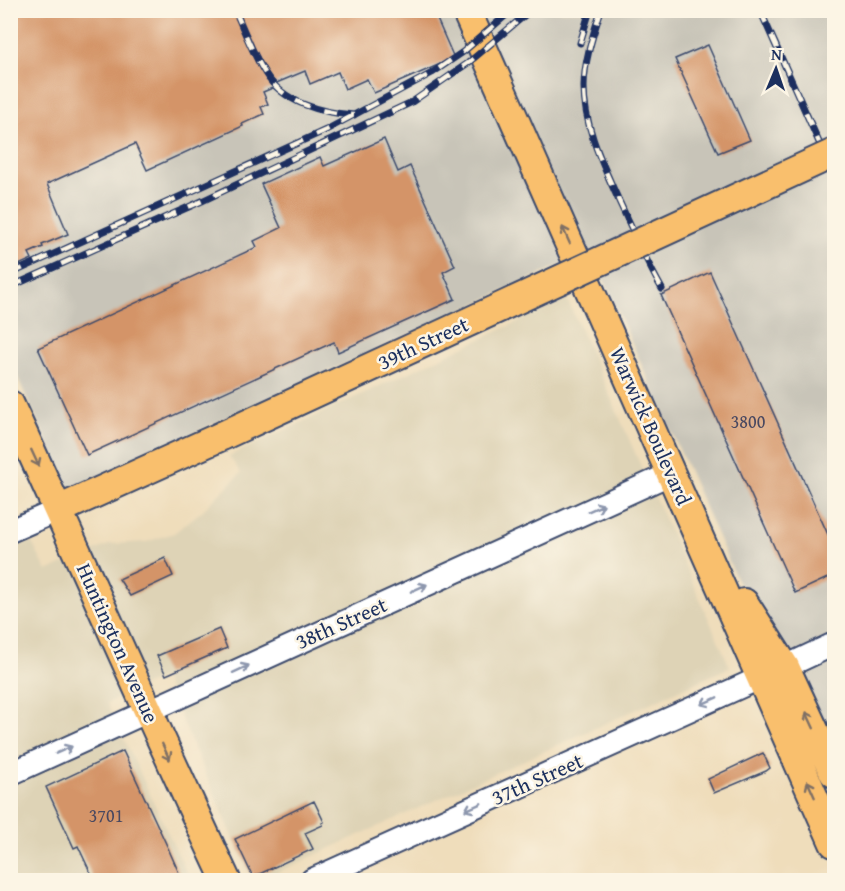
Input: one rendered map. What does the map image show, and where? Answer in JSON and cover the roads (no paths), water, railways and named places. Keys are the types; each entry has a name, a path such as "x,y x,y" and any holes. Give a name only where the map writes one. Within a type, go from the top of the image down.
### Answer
{"main road":[{"name":"Warwick Boulevard","path":"466,10 699,534 774,672"},
{"name":"39th Street","path":"58,510 834,153"},
{"name":"Huntington Avenue","path":"10,405 149,711 162,745 226,880"},
{"path":"774,672 834,773"},
{"path":"774,672 834,843"}],"street":[{"name":"38th Street","path":"10,774 672,473"},
{"name":"39th Street","path":"10,531 58,510"},
{"name":"37th Street","path":"312,880 834,644"}],"railway":[{"path":"235,10 265,73 282,92 317,109 354,115"},
{"path":"10,274 326,130 432,73 463,52 512,10"},
{"path":"10,287 202,201 412,102 468,63 531,10"},
{"path":"580,43 590,10"},
{"path":"601,10 586,68 584,87 587,117 595,146 607,174 662,289"},
{"path":"760,10 834,176"}]}
